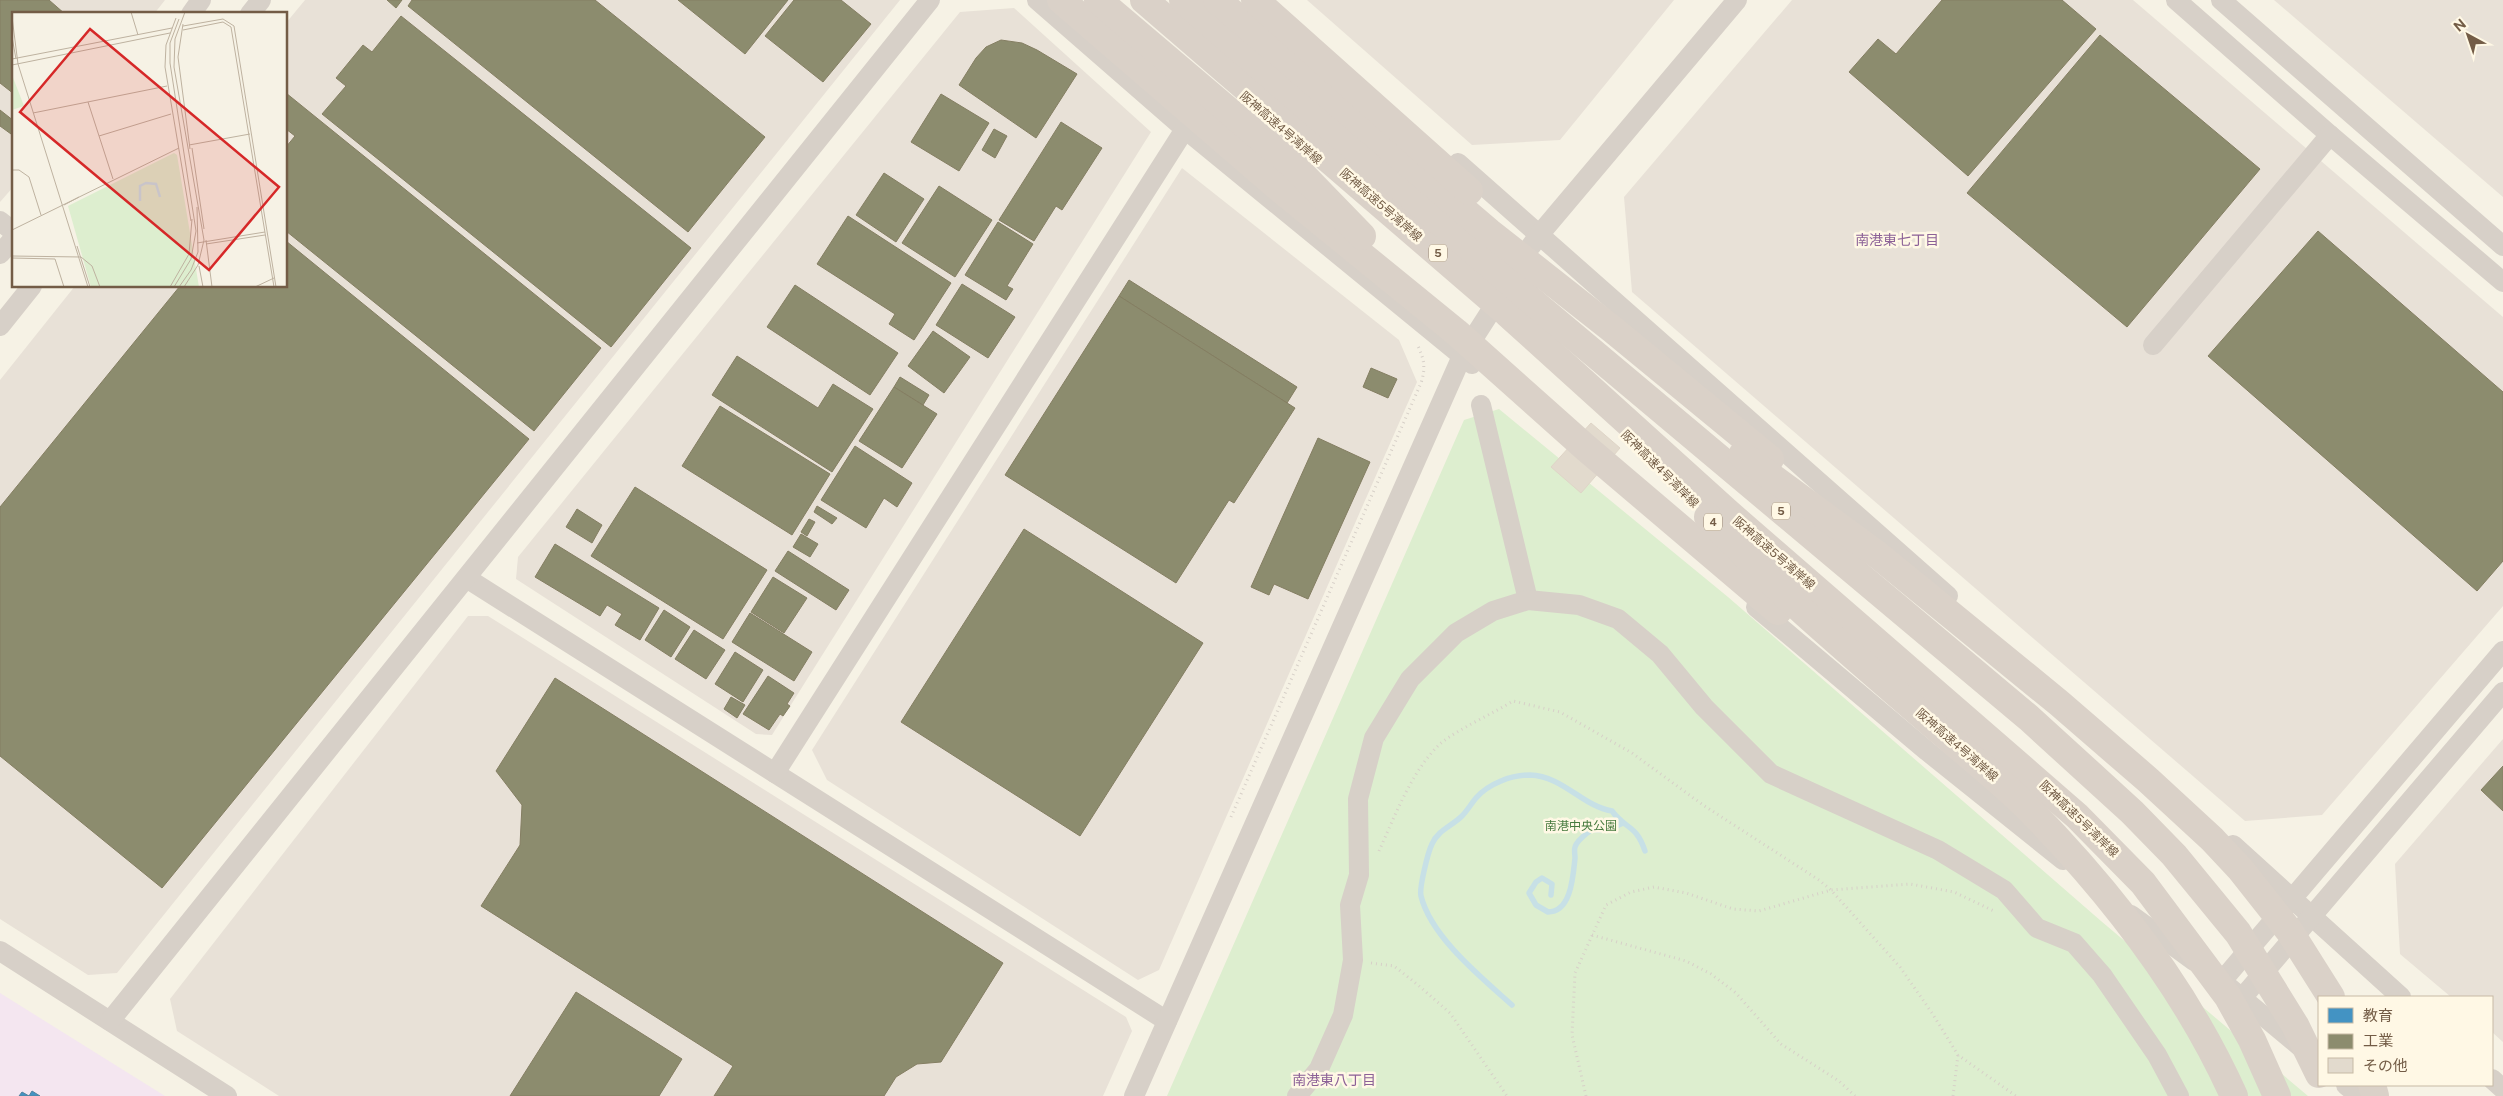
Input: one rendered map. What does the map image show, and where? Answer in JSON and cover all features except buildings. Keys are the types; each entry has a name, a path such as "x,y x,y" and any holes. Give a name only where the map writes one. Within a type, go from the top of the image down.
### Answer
{"highway":[{"path":"1061,0 1459,344 1586,448 1932,740 2145,926"},
{"path":"1098,0 1295,167 1459,344"},
{"name":"阪神高速4号湾岸線","path":"1133,0 1501,318 1657,465 1773,583 2028,809 2084,869 2168,978 2216,1056 2234,1096"},
{"name":"阪神高速5号湾岸線","path":"1144,0 1507,313 1727,512 2039,780 2084,822 2143,883 2228,997 2252,1040 2277,1096"},
{"name":"阪神高速5号湾岸線","path":"1183,0 1540,308 2029,718 2132,812 2174,855 2238,933 2295,1025 2318,1072"},
{"path":"1195,0 1560,314 1658,393 1879,556 2121,756 2212,839 2241,870 2290,932 2330,996"},
{"path":"1217,0 1489,232 1612,329 1744,439 1936,585"},
{"path":"1255,0 1503,222 1612,329"}],"street":[{"path":"192,12 201,0"},
{"path":"252,12 261,0"},
{"path":"110,1022 930,0"},
{"path":"1037,0 1185,129 1459,344 1569,447"},
{"path":"1273,0 1936,585 2098,720 2291,899 2400,996"},
{"path":"1134,1096 1459,344 1539,235 1737,0"},
{"path":"2176,0 2330,135 2503,282"},
{"path":"2221,0 2503,246"},
{"path":"775,773 1185,129"},
{"path":"2153,345 2330,135"},
{"path":"0,221 12,230"},
{"path":"0,254 12,240"},
{"path":"0,326 30,288"},
{"path":"1481,406 1528,600"},
{"path":"1598,473 1928,750 2145,926 2222,981 2318,1062"},
{"path":"468,578 1167,1021"},
{"path":"1297,1096 1319,1068 1343,1015 1353,960 1350,905 1359,875 1358,799 1374,738 1410,679 1456,633 1493,611 1528,600 1579,606 1618,619 1660,654 1704,707 1771,774 1938,850 2004,890 2037,928 2074,943 2102,975 2157,1055 2178,1096"},
{"path":"2222,981 2503,651"},
{"path":"2242,998 2503,692"},
{"path":"0,952 227,1096"},
{"path":"2493,1080 2503,1089"},
{"path":"2347,1086 2359,1096"}],"path":[{"path":"1231,817 1422,383 1425,370 1417,343"},
{"path":"1359,875 1378,852 1399,807 1422,766 1440,744 1514,701 1560,712 1632,754 1703,805 1819,880 1831,890 1900,967 1958,1055 2016,1096"},
{"path":"1586,1096 1572,1035 1575,974 1606,905 1630,892 1654,887 1686,893 1733,909 1759,910 1831,890 1910,884 1954,892 1998,912"},
{"path":"1592,935 1686,961 1711,974 1736,993 1781,1044 1840,1081 1855,1096"},
{"path":"1353,960 1394,966 1418,985 1450,1014 1507,1096"},
{"path":"1953,1096 1958,1055"}],"shaded area":[{"path":"0,0 165,0 156,12 12,12 12,188 0,202"},
{"path":"305,0 900,0 117,973 88,975 0,919 0,380 73,288 288,288 288,21"},
{"path":"1307,0 1674,0 1560,140 1472,145"},
{"path":"1792,0 2133,0 2503,317 2503,606 2322,815 2245,821 1632,292 1624,197"},
{"path":"2274,0 2503,0 2503,197"},
{"path":"1014,8 1151,132 772,735 756,734 516,579 518,557 960,12"},
{"path":"1182,168 1399,340 1417,382 1159,970 1138,980 827,780 812,750"},
{"path":"468,616 488,616 1126,1017 1132,1031 1103,1096 279,1096 177,1031 170,999"},
{"path":"2503,739 2503,1042 2493,1033 2493,996 2450,996 2400,954 2395,864"},
{"path":"0,993 165,1096 0,1096"}],"green space":[{"name":"南港中央公園","path":"1499,409 1728,597 2101,921 2308,1096 1167,1096 1464,420"}],"waterway":[{"path":"1512,1005 1459,956 1435,927 1427,911 1421,896 1421,886 1430,848 1438,835 1462,816 1476,798 1487,788 1508,779 1530,775 1553,780 1591,803 1612,811 1634,831 1642,842 1645,851"},
{"path":"1551,895 1552,884 1542,878 1536,882 1529,893 1536,905 1548,912 1562,906 1572,883 1576,844 1591,830 1608,830 1623,823"}],"district":[{"name":"南港東七丁目","path":"1897,240"},
{"name":"南港東八丁目","path":"1334,1080"}]}
